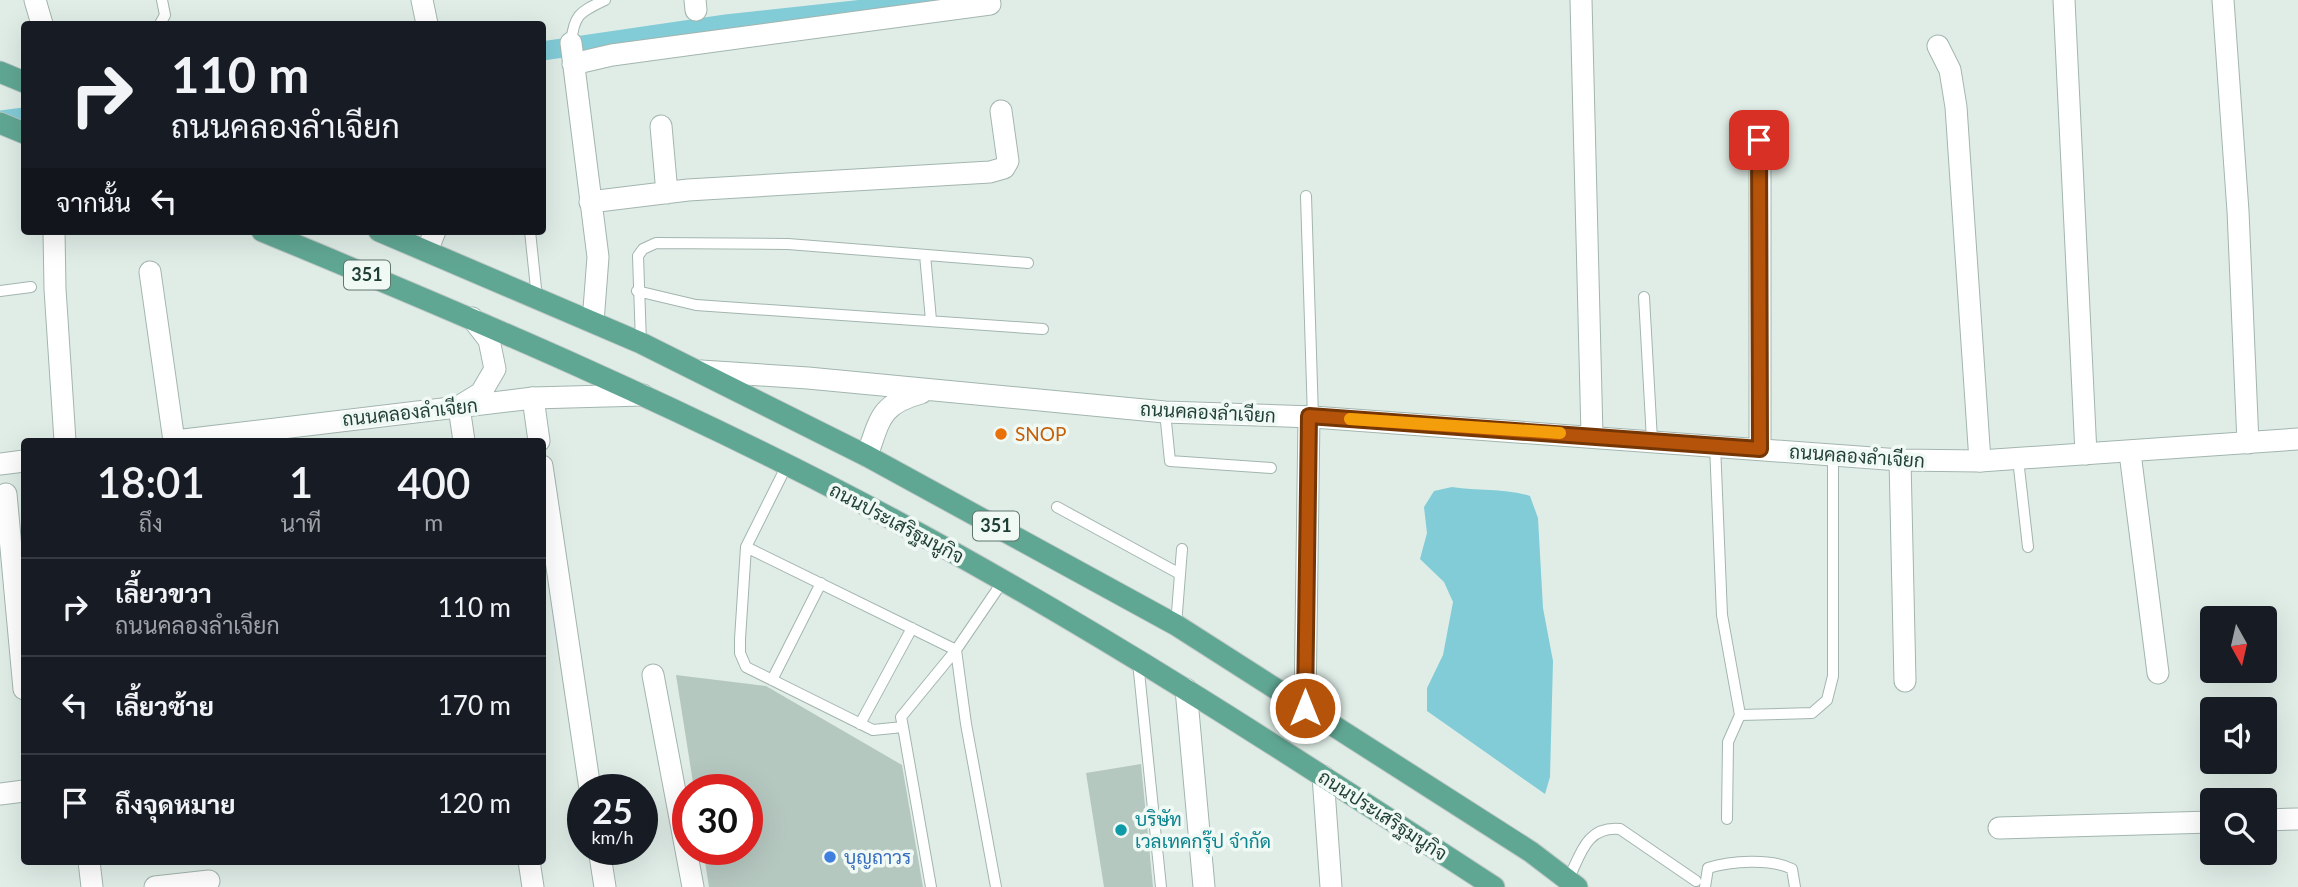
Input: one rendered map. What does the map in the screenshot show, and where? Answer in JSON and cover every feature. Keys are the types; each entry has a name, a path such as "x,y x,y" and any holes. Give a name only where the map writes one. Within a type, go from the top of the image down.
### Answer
{"main road":[{"path":"0,72 21,81"},
{"path":"0,123 21,132"},
{"name":"ถนนประเสริฐมนูกิจ","path":"272,235 646,394 787,465 1003,581 1138,659 1493,887"},
{"name":"351","path":"388,235 701,371 867,456 1176,625 1531,852 1573,883"}],"street":[{"path":"35,0 41,21"},
{"path":"422,0 426,21"},
{"path":"1581,0 1592,435"},
{"path":"2064,0 2085,454"},
{"path":"2223,0 2238,211 2248,443"},
{"path":"593,322 598,257 572,56 612,55 741,40 990,4"},
{"path":"1938,46 1950,70 1955,97 1980,461"},
{"path":"590,202 667,193 990,172 1004,168 1008,161 1001,111"},
{"path":"661,126 667,193"},
{"path":"1759,140 1760,449"},
{"path":"54,235 65,438"},
{"path":"426,251 433,235"},
{"path":"150,272 175,438"},
{"path":"463,438 458,407 481,393 495,369 489,340 472,318"},
{"path":"701,371 933,389"},
{"name":"ถนนคลองลำเจียก","path":"867,456 883,411 899,399 933,389 1165,412 1311,416 1900,460 2018,459 2298,439"},
{"name":"ถนนคลองลำเจียก","path":"224,438 305,433 458,407 533,398 646,394"},
{"path":"533,398 539,438"},
{"path":"1305,708 1311,416"},
{"path":"2130,453 2158,673"},
{"path":"1900,460 1905,681"},
{"path":"0,464 21,461"},
{"path":"6,495 21,657"},
{"path":"546,519 588,774"},
{"path":"653,674 693,887"},
{"path":"1186,689 1205,887"},
{"path":"1323,776 1331,887"},
{"path":"0,794 21,791"},
{"path":"2277,820 2298,819"},
{"path":"1999,828 2200,822"},
{"path":"89,865 92,887"},
{"path":"530,865 533,887"},
{"path":"602,865 605,887"},
{"path":"155,887 209,881"}],"lane":[{"path":"161,21 164,15 162,0"},
{"path":"572,56 573,24 579,13 605,0"},
{"path":"1306,196 1311,416"},
{"path":"530,235 537,298"},
{"path":"641,343 637,291 638,256 643,249 666,242 788,244 1028,263"},
{"path":"925,255 931,320"},
{"path":"0,291 31,287"},
{"path":"637,291 696,304 1043,328"},
{"path":"1644,297 1652,440"},
{"path":"1165,412 1170,461 1271,468"},
{"path":"1715,445 1722,615 1740,715 1728,742 1727,820"},
{"path":"1740,715 1812,713 1827,700 1833,676 1833,456"},
{"path":"2018,459 2028,547"},
{"path":"787,465 746,547 740,653 746,667 873,730 903,727"},
{"path":"1056,507 1180,574"},
{"path":"746,547 957,650"},
{"path":"1176,625 1182,549"},
{"path":"931,887 901,717 957,650 1003,581"},
{"path":"772,680 821,583"},
{"path":"860,724 912,628"},
{"path":"957,650 966,724 996,887"},
{"path":"1138,659 1161,887"},
{"path":"1573,883 1590,838 1605,828 1620,830 1700,884 1709,868 1756,863 1782,864 1792,869 1795,887"}],"water":[{"path":"1452,487 1530,496 1538,518 1543,608 1553,661 1550,777 1545,794 1427,711 1427,688 1443,655 1453,602 1444,582 1420,559 1427,533 1424,507 1434,491"}],"building":[{"path":"676,675 766,686 902,765 923,887 709,887 706,865 763,865 763,774 692,774"},
{"name":"บริษัท เวลเทคกรุ๊ป จำกัด","path":"1141,764 1153,887 1104,887 1086,773"}],"waterway":[{"path":"546,50 726,24 937,1"},
{"path":"0,120 21,117"}],"slow traffic":[{"path":"1350,419 1560,433"}],"place":[{"name":"SNOP","path":"1001,434"},
{"name":"บริษัท เวลเทคกรุ๊ป จำกัด","path":"1121,830"},
{"name":"บุญถาวร","path":"830,857"}],"route":[{"path":"1305,708 1309,416 1760,449 1759,140"}]}
